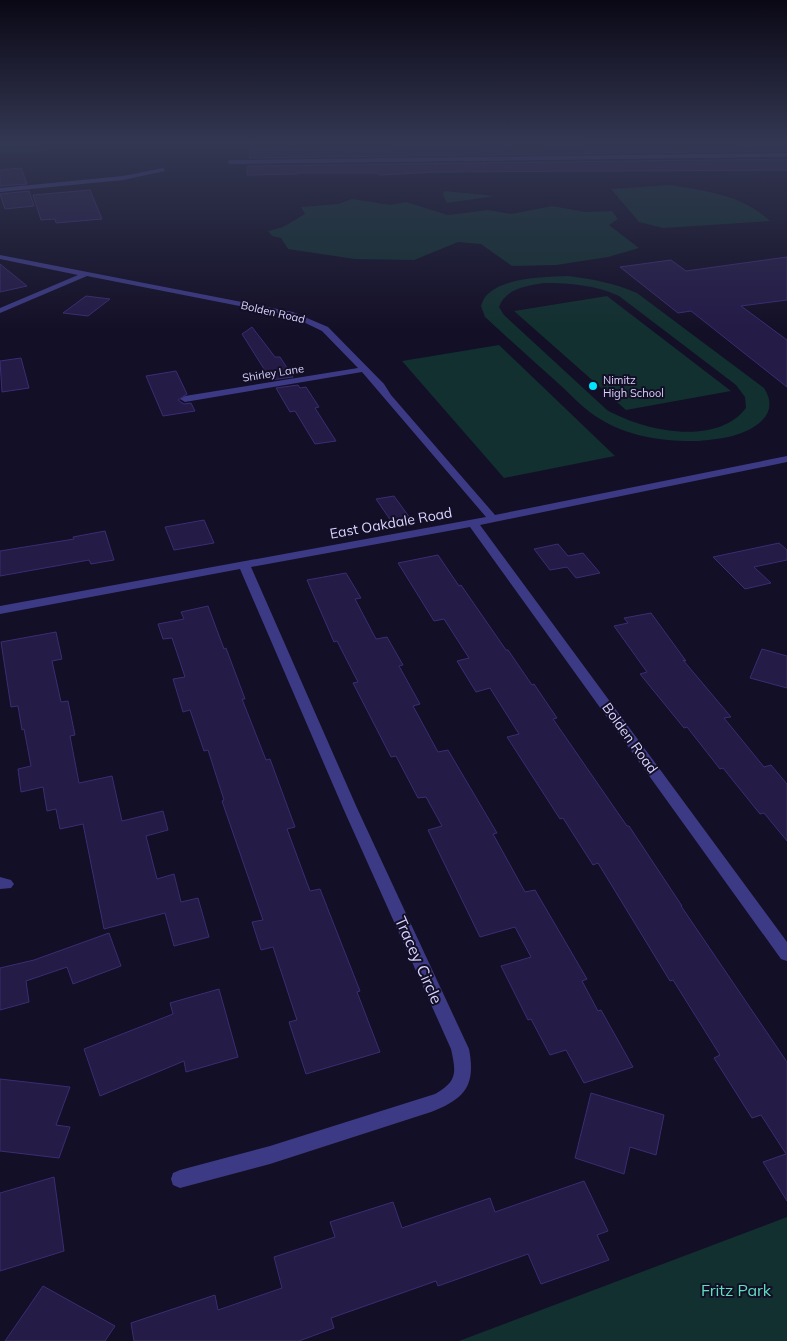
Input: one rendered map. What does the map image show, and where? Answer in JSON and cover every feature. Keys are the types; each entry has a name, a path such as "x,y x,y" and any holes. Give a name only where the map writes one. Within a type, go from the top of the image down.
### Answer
{"street":[{"name":"Bolden Road","path":"0,258 293,314 325,329 365,369 493,519"},
{"path":"0,310 86,274"},
{"name":"Shirley Lane","path":"185,398 365,369"},
{"name":"East Oakdale Road","path":"0,610 493,519 787,459"},
{"name":"Bolden Road","path":"472,523 787,954"},
{"name":"Tracey Circle","path":"180,1179 270,1155 431,1104 450,1096 462,1082 464,1067 460,1049 350,808 244,565"}],"green space":[{"path":"331,205 414,205 448,215 488,210 511,214 552,206 585,212 612,211 618,219 609,225 639,248 608,257 556,265 512,266 481,244 458,242 414,260 355,259 288,249 281,238 272,236 268,231 283,227 305,214 301,207"},
{"path":"624,205 747,205 770,221 663,228 639,222"},
{"path":"568,276 603,282 637,293 764,388 769,398 769,408 766,416 758,424 737,435 699,441 686,441 635,434 611,425 594,415 485,317 481,306 486,296 502,285 524,279","holes":["544,283 592,287 619,296 736,385 745,397 746,408 733,420 717,428 679,432 640,424 622,418 607,410 504,315 499,307 502,301 512,292 531,285"]},
{"path":"607,296 731,391 626,410 514,311"},
{"path":"499,345 615,456 504,478 402,361"},
{"name":"Fritz Park","path":"787,1217 787,1341 459,1341"}],"building":[{"path":"4,205 34,206 5,209"},
{"path":"36,205 96,205 102,219 56,223 55,219 41,220"},
{"path":"787,257 787,300 741,306 787,340 787,387 691,311 678,313 620,267 671,260 686,271"},
{"path":"0,264 27,286 0,292"},
{"path":"86,296 110,299 88,316 63,313"},
{"path":"252,327 275,357 280,357 293,377 271,380 242,334"},
{"path":"21,358 29,388 2,392 0,361"},
{"path":"176,371 187,394 178,400 184,404 191,403 195,411 163,416 146,376"},
{"path":"298,385 300,388 306,387 319,407 315,408 336,441 315,444 295,411 290,412 276,388"},
{"path":"394,496 410,518 391,521 376,499"},
{"path":"204,520 214,543 174,550 165,527"},
{"path":"105,531 114,560 91,564 89,560 0,576 0,551 74,539 73,537"},
{"path":"779,543 787,550 787,560 754,567 771,583 745,589 713,557"},
{"path":"558,544 568,556 583,553 600,573 576,578 567,567 550,570 534,549"},
{"path":"438,555 532,685 534,684 557,718 553,719 627,826 629,826 787,1062 787,1201 763,1162 786,1154 761,1115 752,1118 714,1058 720,1055 673,980 670,981 598,863 593,865 563,818 560,819 507,737 519,734 490,688 476,692 457,661 469,658 444,619 434,621 398,563"},
{"path":"346,573 361,598 355,599 376,639 387,637 403,665 399,666 420,704 413,706 438,752 448,750 497,833 493,834 525,892 535,890 587,979 582,981 598,1011 601,1010 633,1067 584,1083 566,1050 550,1055 531,1019 528,1020 501,966 531,957 515,927 480,937 428,830 442,826 426,797 418,798 396,756 391,757 353,683 358,682 337,641 334,642 307,580"},
{"path":"208,606 224,649 226,648 245,699 242,699 266,760 270,759 295,827 287,829 310,891 320,889 360,991 357,992 380,1052 306,1074 289,1022 297,1020 273,947 261,950 252,922 263,920 222,801 224,800 208,750 204,751 190,710 183,712 173,679 185,677 172,638 163,639 158,624 184,619 181,612"},
{"path":"651,613 686,661 683,660 731,717 724,718 764,767 771,765 787,784 787,841 764,813 760,814 723,768 720,769 687,727 684,728 640,674 647,672 614,626 628,623 624,618"},
{"path":"56,632 62,659 52,661 61,702 68,701 75,735 70,736 79,783 112,776 122,821 163,811 168,830 146,836 157,879 174,874 181,902 198,898 209,937 174,946 165,913 104,929 83,824 60,829 56,809 47,811 43,787 21,792 18,769 31,766 18,706 11,707 1,642"},
{"path":"762,649 787,656 787,688 750,678"},
{"path":"109,933 121,966 73,984 67,967 26,981 29,1002 0,1010 0,968 34,960"},
{"path":"219,989 238,1057 186,1072 184,1061 100,1096 84,1049 173,1014 170,1003"},
{"path":"0,1079 70,1087 56,1125 70,1127 59,1158 0,1151"},
{"path":"591,1093 664,1115 656,1155 630,1147 624,1174 575,1158"},
{"path":"54,1177 64,1251 0,1271 0,1193"},
{"path":"584,1181 608,1231 597,1235 609,1260 541,1284 528,1254 438,1286 436,1281 331,1318 334,1328 299,1341 134,1341 131,1323 215,1295 218,1310 282,1288 274,1257 335,1237 330,1222 393,1202 402,1228 490,1198 495,1212"},
{"path":"43,1286 115,1326 105,1341 5,1341"}],"place":[{"name":"Nimitz High School","path":"593,386"}]}
